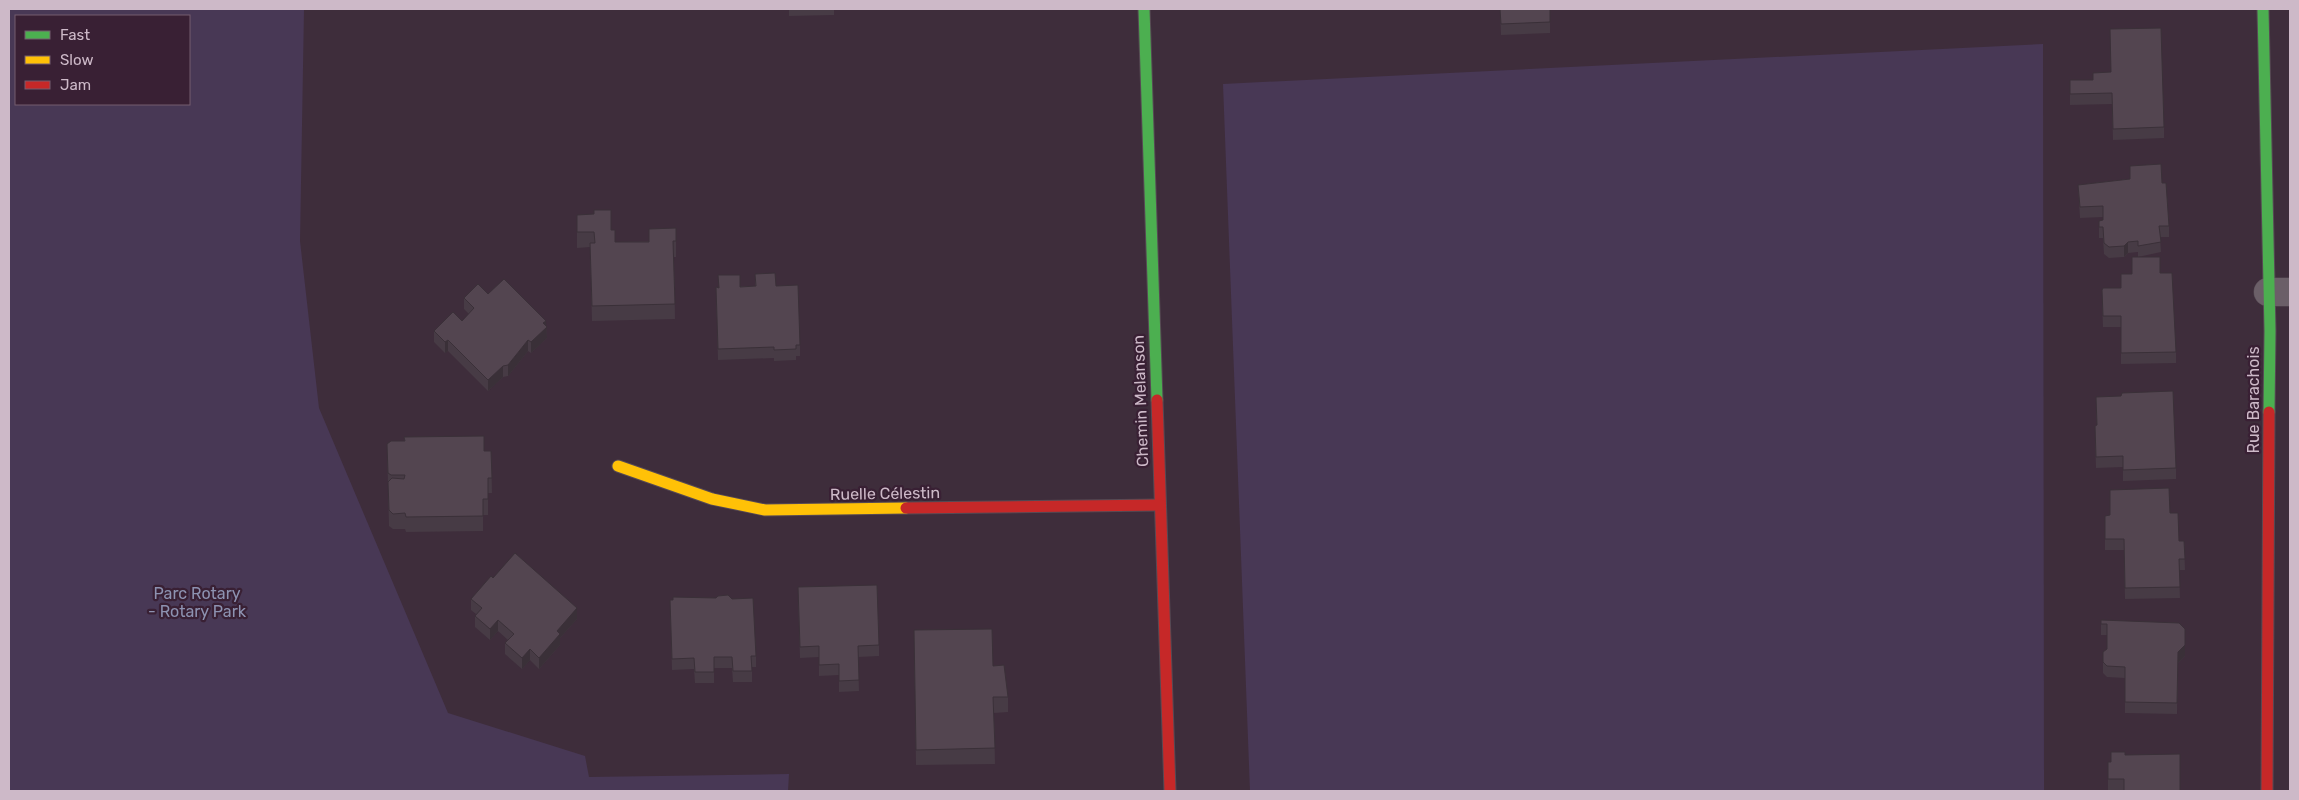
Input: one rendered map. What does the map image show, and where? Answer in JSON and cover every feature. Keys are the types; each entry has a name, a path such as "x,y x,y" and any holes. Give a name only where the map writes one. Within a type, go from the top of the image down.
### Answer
{"street":[{"name":"Chemin Melanson","path":"1144,9 1170,791"},
{"name":"Rue Barachois","path":"2263,9 2279,292 2270,341 2267,791"},
{"name":"Ruelle Célestin","path":"618,466 712,499 765,510 1160,505"}],"green space":[{"name":"Parc Rotary - Rotary Park","path":"9,9 304,9 300,241 319,408 448,713 585,756 589,777 789,774 788,791 9,791"},
{"path":"2043,44 2044,791 1250,791 1223,84"}],"building":[{"path":"1500,9 1550,9 1550,22 1501,24"},
{"path":"2161,28 2164,127 2113,129 2112,93 2070,94 2070,80 2093,80 2093,73 2111,72 2110,29"},
{"path":"2161,164 2162,183 2166,183 2169,226 2159,226 2161,242 2138,246 2138,241 2128,242 2124,246 2109,247 2104,243 2103,227 2099,227 2099,221 2103,220 2103,206 2080,207 2078,185 2130,179 2130,166"},
{"path":"594,210 611,210 611,230 615,230 615,242 649,242 649,229 676,228 676,241 673,241 675,304 592,306 590,243 595,243 594,232 577,232 577,215 594,214"},
{"path":"2132,257 2160,257 2160,273 2172,273 2176,352 2121,353 2121,316 2103,316 2102,290 2103,288 2121,288 2121,274 2132,274"},
{"path":"775,273 776,286 798,285 800,345 796,345 796,349 774,350 774,347 718,349 716,287 719,288 718,275 740,275 740,287 756,286 755,274"},
{"path":"504,279 546,321 543,323 547,327 531,342 528,340 508,365 503,366 488,380 448,340 445,342 434,331 453,312 462,321 474,308 464,298 478,284 488,294"},
{"path":"2173,391 2176,468 2123,470 2123,456 2096,457 2096,397 2121,396 2122,393"},
{"path":"484,436 484,451 491,451 492,478 488,478 488,499 483,499 483,516 406,517 405,513 393,514 389,510 388,482 392,478 404,479 405,475 391,475 388,473 387,444 391,441 405,441 404,437"},
{"path":"2169,488 2170,513 2178,513 2179,541 2184,541 2185,559 2179,559 2180,587 2125,588 2124,539 2105,539 2105,516 2110,515 2110,490"},
{"path":"515,553 577,608 557,631 560,634 539,658 530,649 522,658 505,643 514,634 498,620 490,629 475,616 482,608 471,599"},
{"path":"877,585 879,645 858,646 859,680 839,681 839,664 819,665 819,646 800,647 798,587"},
{"path":"728,595 732,599 753,598 756,656 751,656 752,671 733,671 732,657 714,657 714,672 695,672 694,658 672,659 670,600 673,600 673,597 716,598"},
{"path":"2101,620 2179,623 2185,629 2185,645 2178,652 2177,703 2125,702 2125,667 2107,666 2103,662 2103,652 2107,649 2107,624 2101,624"},
{"path":"992,629 993,666 1004,665 1008,697 993,697 995,748 916,750 914,630"},
{"path":"2111,752 2125,752 2125,755 2180,754 2180,791 2124,791 2124,779 2108,779 2108,762 2111,762"}],"traffic: fast":[{"path":"1144,9 1157,400"},
{"path":"2263,9 2270,331 2269,412"}],"traffic: slow":[{"path":"618,466 712,499 765,510 906,508"}],"traffic: jam":[{"path":"1157,400 1170,791"},
{"path":"2267,791 2269,412"},
{"path":"906,508 1160,505"}]}
